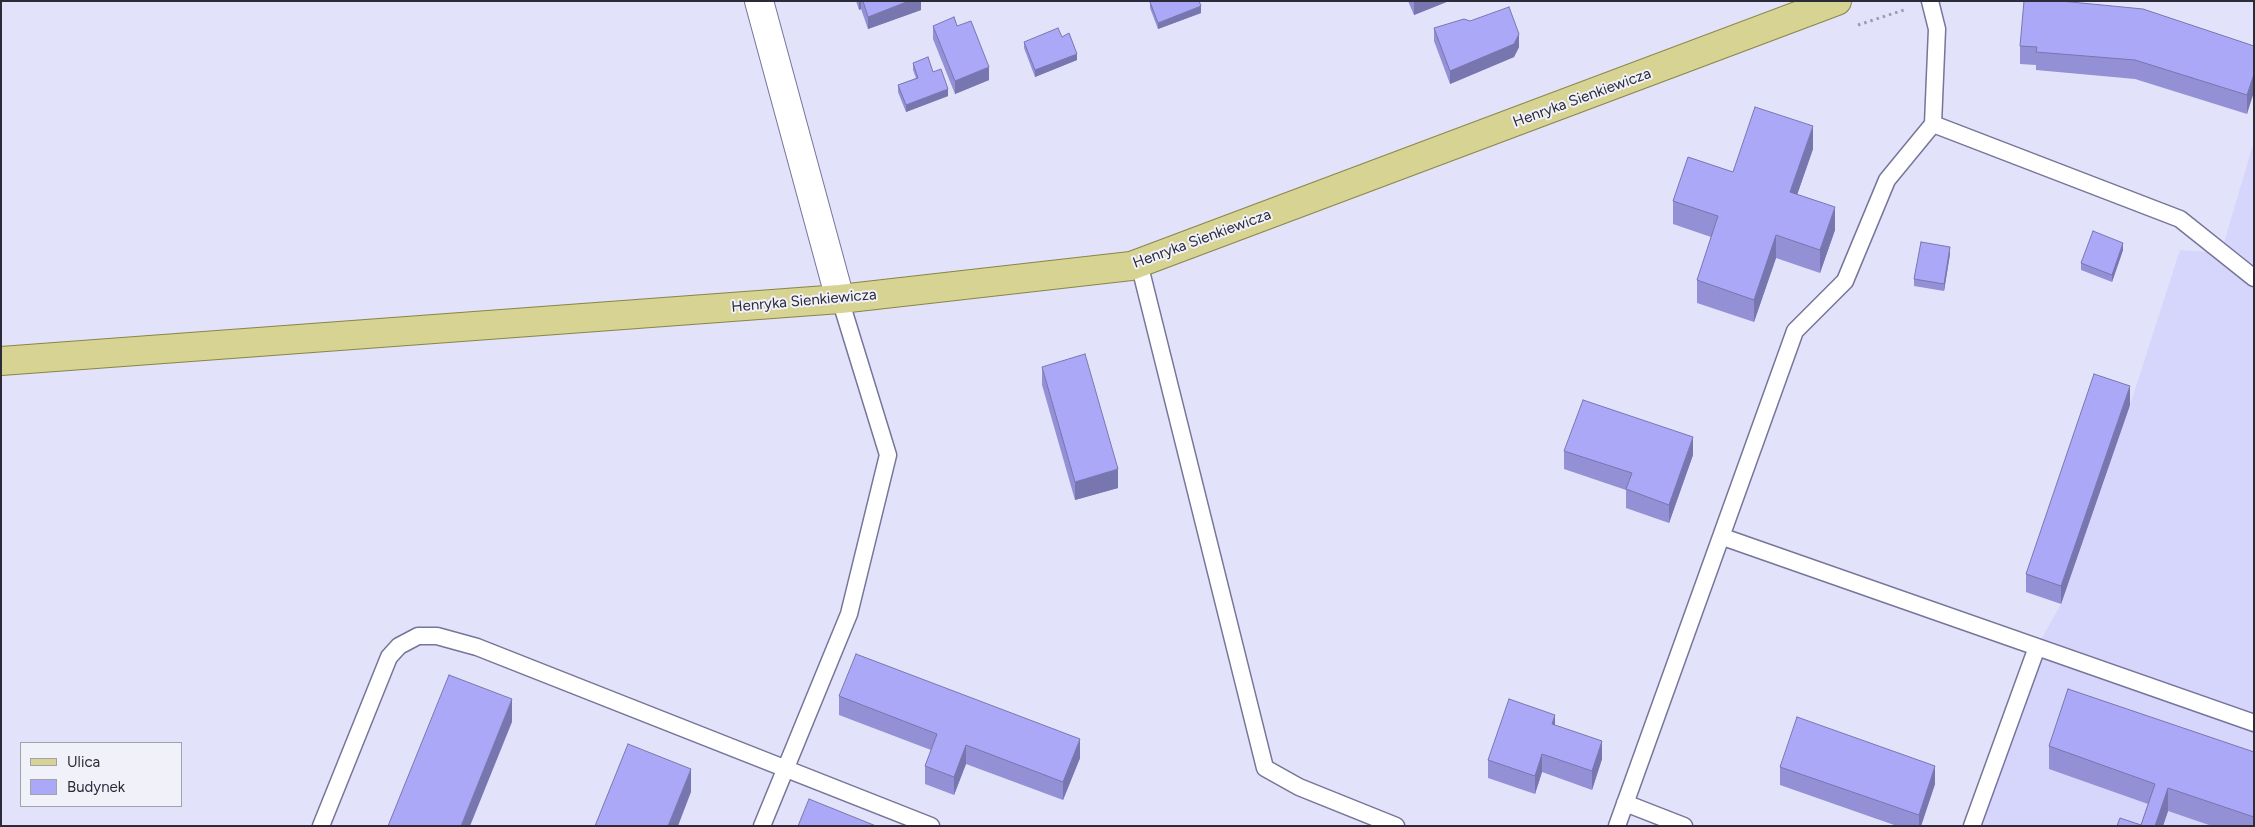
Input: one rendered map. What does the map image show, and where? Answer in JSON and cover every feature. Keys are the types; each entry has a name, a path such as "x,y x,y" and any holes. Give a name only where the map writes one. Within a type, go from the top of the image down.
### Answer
{"main road":[{"name":"Henryka Sienkiewicza","path":"1,361 840,299 1131,266 1837,1"}],"street":[{"path":"759,1 840,299"}],"lane":[{"path":"1617,826 1723,537 1795,331 1845,281 1887,180 1933,124 1937,29 1930,1"},
{"path":"1933,124 2180,219 2254,278"},
{"path":"1139,263 1266,768 1299,787 1396,826"},
{"path":"762,826 849,614 888,455 840,299"},
{"path":"1723,537 2254,723"},
{"path":"321,826 389,657 399,646 418,636 436,636 477,647 931,826"},
{"path":"1972,826 2037,647"},
{"path":"1625,803 1684,826"}],"shaded area":[{"path":"2254,141 2254,826 1972,826 2037,647 2061,604 2130,405 2180,250 2221,253"}],"building":[{"path":"863,1 909,1 868,17"},
{"path":"1199,1 1201,6 1158,23 1150,2"},
{"path":"2024,1 2061,1 2143,9 2254,46 2254,74 2247,95 2135,60 2036,52 2037,47 2020,46"},
{"path":"1509,7 1519,34 1514,44 1450,71 1434,28 1464,19 1470,21"},
{"path":"954,17 957,26 971,21 989,67 955,81 933,26"},
{"path":"1058,28 1062,37 1069,33 1077,54 1035,70 1024,42"},
{"path":"928,57 933,72 941,69 948,89 906,105 898,85 918,78 913,63"},
{"path":"1755,107 1813,126 1790,192 1835,207 1820,250 1776,235 1754,300 1697,280 1718,216 1673,201 1688,157 1733,172"},
{"path":"2093,231 2123,243 2112,275 2081,263"},
{"path":"1921,242 1950,247 1944,284 1914,279"},
{"path":"1085,354 1118,469 1075,482 1042,367"},
{"path":"2094,374 2130,386 2061,586 2026,574"},
{"path":"1583,400 1693,437 1669,505 1626,489 1632,473 1564,451"},
{"path":"856,654 1080,739 1063,782 966,745 954,777 925,766 937,734 839,696"},
{"path":"449,675 512,699 461,826 388,826"},
{"path":"2068,689 2254,752 2254,817 2168,788 2155,826 2117,826 2120,818 2141,825 2155,784 2049,746"},
{"path":"1509,699 1555,715 1552,724 1602,741 1592,771 1542,754 1535,776 1488,760"},
{"path":"1797,717 1935,766 1919,815 1780,767"},
{"path":"628,744 691,769 668,826 595,826"},
{"path":"809,799 876,826 798,826"}]}
